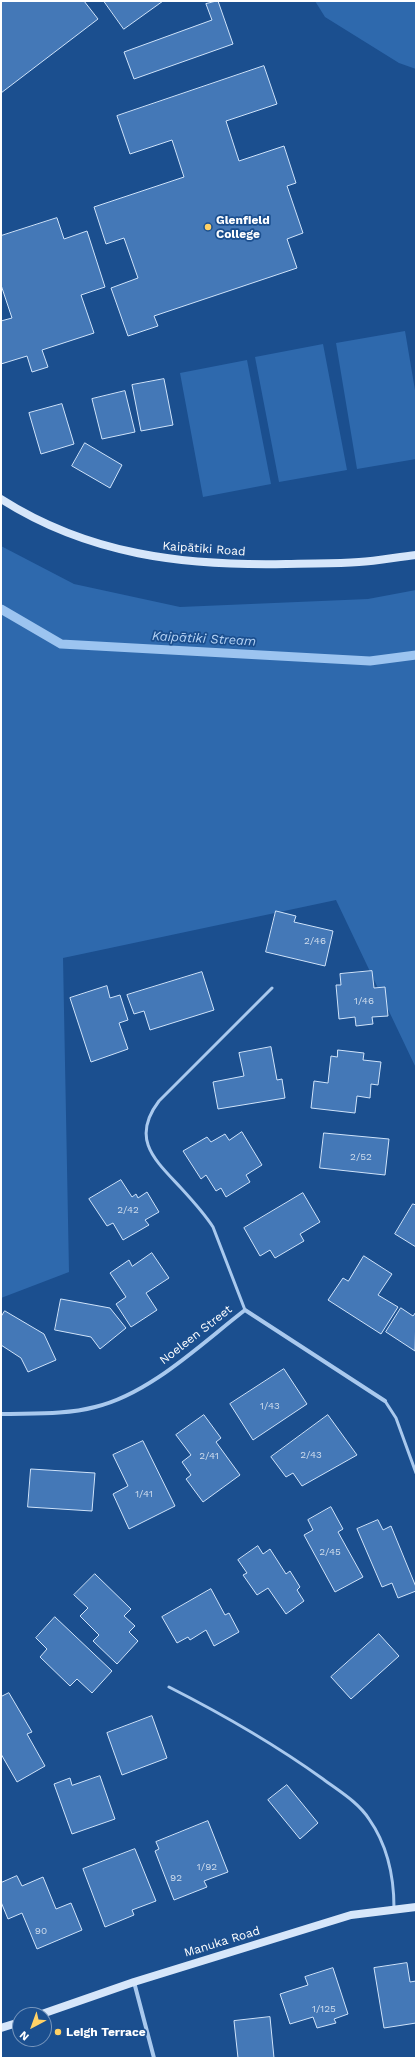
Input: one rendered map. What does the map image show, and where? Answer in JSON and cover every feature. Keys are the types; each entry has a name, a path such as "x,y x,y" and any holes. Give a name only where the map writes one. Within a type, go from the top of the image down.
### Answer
{"main road":[{"name":"Kaipātiki Road","path":"1,499 38,519 76,536 116,548 162,558 241,565 359,562 416,555"},
{"name":"Manuka Road","path":"52,2010 134,1982 351,1915 394,1908 416,1907"},
{"path":"1,2028 12,2025"}],"street":[{"name":"Noeleen Street","path":"1,1414 70,1412 96,1407 115,1400 160,1376 246,1310 385,1401"},
{"path":"134,1982 154,2058"}],"lane":[{"path":"246,1310 213,1226 206,1216 159,1166 151,1154 147,1143 146,1131 147,1120 159,1101 272,988"},
{"path":"385,1401 396,1418 416,1473"},
{"path":"170,1687 227,1716 282,1749 358,1805 368,1818 386,1849 394,1888 394,1908"}],"shaded area":[{"path":"315,1 416,1 416,69 399,63 325,17"},
{"path":"405,331 416,396 416,459 357,469 336,343"},
{"path":"323,344 347,470 279,482 255,357"},
{"path":"247,360 271,484 203,497 180,373"},
{"path":"1,546 74,584 180,607 368,599 416,590 416,1068 336,900 63,958 69,1272 1,1298"}],"building":[{"path":"1,1 84,1 98,19 1,93"},
{"path":"104,1 163,1 124,29"},
{"path":"218,1 233,44 134,79 124,52 212,20 206,4"},
{"path":"264,66 277,104 226,121 239,161 284,146 296,183 287,186 303,233 287,239 297,268 154,316 158,326 128,336 111,288 138,278 124,238 106,244 94,207 184,177 172,140 130,154 117,116"},
{"path":"57,218 64,239 87,231 105,287 81,295 94,333 42,350 48,367 32,372 27,356 1,364 1,321 12,318 1,285 1,236"},
{"path":"164,379 173,425 141,431 132,385"},
{"path":"125,391 135,432 102,439 92,399"},
{"path":"62,404 74,444 41,454 29,413"},
{"path":"85,443 122,465 110,488 72,466"},
{"path":"276,911 296,916 294,922 333,931 325,966 266,952"},
{"path":"372,971 374,988 385,987 388,1016 372,1017 373,1024 356,1026 355,1017 339,1019 336,985 341,985 340,974"},
{"path":"202,972 214,1010 150,1030 144,1011 134,1014 127,995"},
{"path":"107,986 110,998 120,995 128,1020 119,1023 128,1049 91,1062 70,998"},
{"path":"271,1047 277,1080 282,1079 285,1098 218,1109 213,1082 244,1076 239,1053"},
{"path":"338,1050 364,1053 363,1060 381,1062 378,1085 371,1084 370,1098 357,1096 355,1113 311,1108 314,1081 328,1083 331,1056 337,1057"},
{"path":"242,1132 262,1165 246,1175 250,1182 226,1197 221,1188 216,1191 206,1175 201,1179 183,1151 207,1137 211,1142 225,1134 229,1140"},
{"path":"324,1133 389,1139 385,1175 320,1168"},
{"path":"121,1180 132,1197 136,1194 138,1198 147,1192 159,1212 145,1220 149,1225 123,1240 113,1223 107,1226 89,1199"},
{"path":"303,1193 320,1222 300,1234 304,1241 275,1258 270,1250 260,1256 244,1228"},
{"path":"413,1204 416,1205 416,1247 395,1234"},
{"path":"152,1253 169,1278 146,1293 157,1310 131,1327 116,1304 126,1297 110,1273 129,1260 132,1266"},
{"path":"364,1256 392,1274 378,1295 398,1307 381,1334 328,1300 343,1278 348,1281"},
{"path":"61,1299 110,1308 126,1328 100,1349 91,1337 55,1330"},
{"path":"401,1308 413,1316 416,1312 415,1351 386,1332"},
{"path":"5,1311 44,1334 56,1360 28,1372 21,1358 1,1345 1,1317"},
{"path":"284,1369 307,1404 253,1440 230,1404"},
{"path":"204,1415 221,1438 216,1442 240,1475 203,1502 186,1479 191,1475 182,1462 191,1455 176,1435"},
{"path":"328,1415 357,1455 302,1486 293,1473 286,1477 271,1457"},
{"path":"143,1441 175,1506 129,1529 113,1494 128,1486 113,1455"},
{"path":"31,1469 95,1473 92,1511 28,1507"},
{"path":"331,1507 343,1529 338,1532 363,1577 335,1592 304,1535 313,1530 308,1520"},
{"path":"378,1520 383,1530 391,1526 416,1587 416,1591 398,1598 392,1583 382,1587 357,1529"},
{"path":"258,1546 263,1554 270,1549 286,1574 290,1571 300,1587 297,1590 304,1601 286,1614 268,1588 257,1595 243,1575 247,1573 238,1560"},
{"path":"95,1574 131,1609 124,1616 135,1626 129,1632 138,1641 117,1664 93,1641 99,1635 80,1616 88,1608 74,1595"},
{"path":"211,1589 225,1615 229,1613 239,1632 214,1646 206,1630 190,1640 188,1637 177,1643 162,1617"},
{"path":"55,1617 112,1671 92,1693 77,1679 70,1686 40,1657 47,1649 36,1638"},
{"path":"379,1634 399,1656 351,1699 331,1677"},
{"path":"9,1693 32,1732 27,1734 45,1766 17,1782 1,1754 1,1697"},
{"path":"152,1716 167,1758 122,1775 107,1733"},
{"path":"100,1776 115,1819 72,1834 54,1784 70,1778 72,1785"},
{"path":"287,1785 318,1823 300,1839 268,1800"},
{"path":"208,1821 228,1872 204,1881 207,1887 174,1900 155,1851 159,1849 156,1842"},
{"path":"135,1849 156,1901 132,1910 134,1915 105,1927 83,1869"},
{"path":"17,1876 22,1886 43,1877 56,1909 71,1903 82,1930 37,1949 22,1913 8,1919 1,1902 1,1883"},
{"path":"407,1963 410,1982 416,1981 416,2023 384,2028 374,1968"},
{"path":"333,1968 348,2014 334,2019 336,2023 317,2028 313,2017 290,2024 280,1994 308,1985 305,1977"},
{"path":"270,2017 274,2058 238,2058 234,2021"}],"waterway":[{"name":"Kaipātiki Stream","path":"1,609 61,644 370,661 416,655"}],"place":[{"name":"Glenfield College","path":"208,227"},
{"name":"Leigh Terrace","path":"58,2032"}]}
